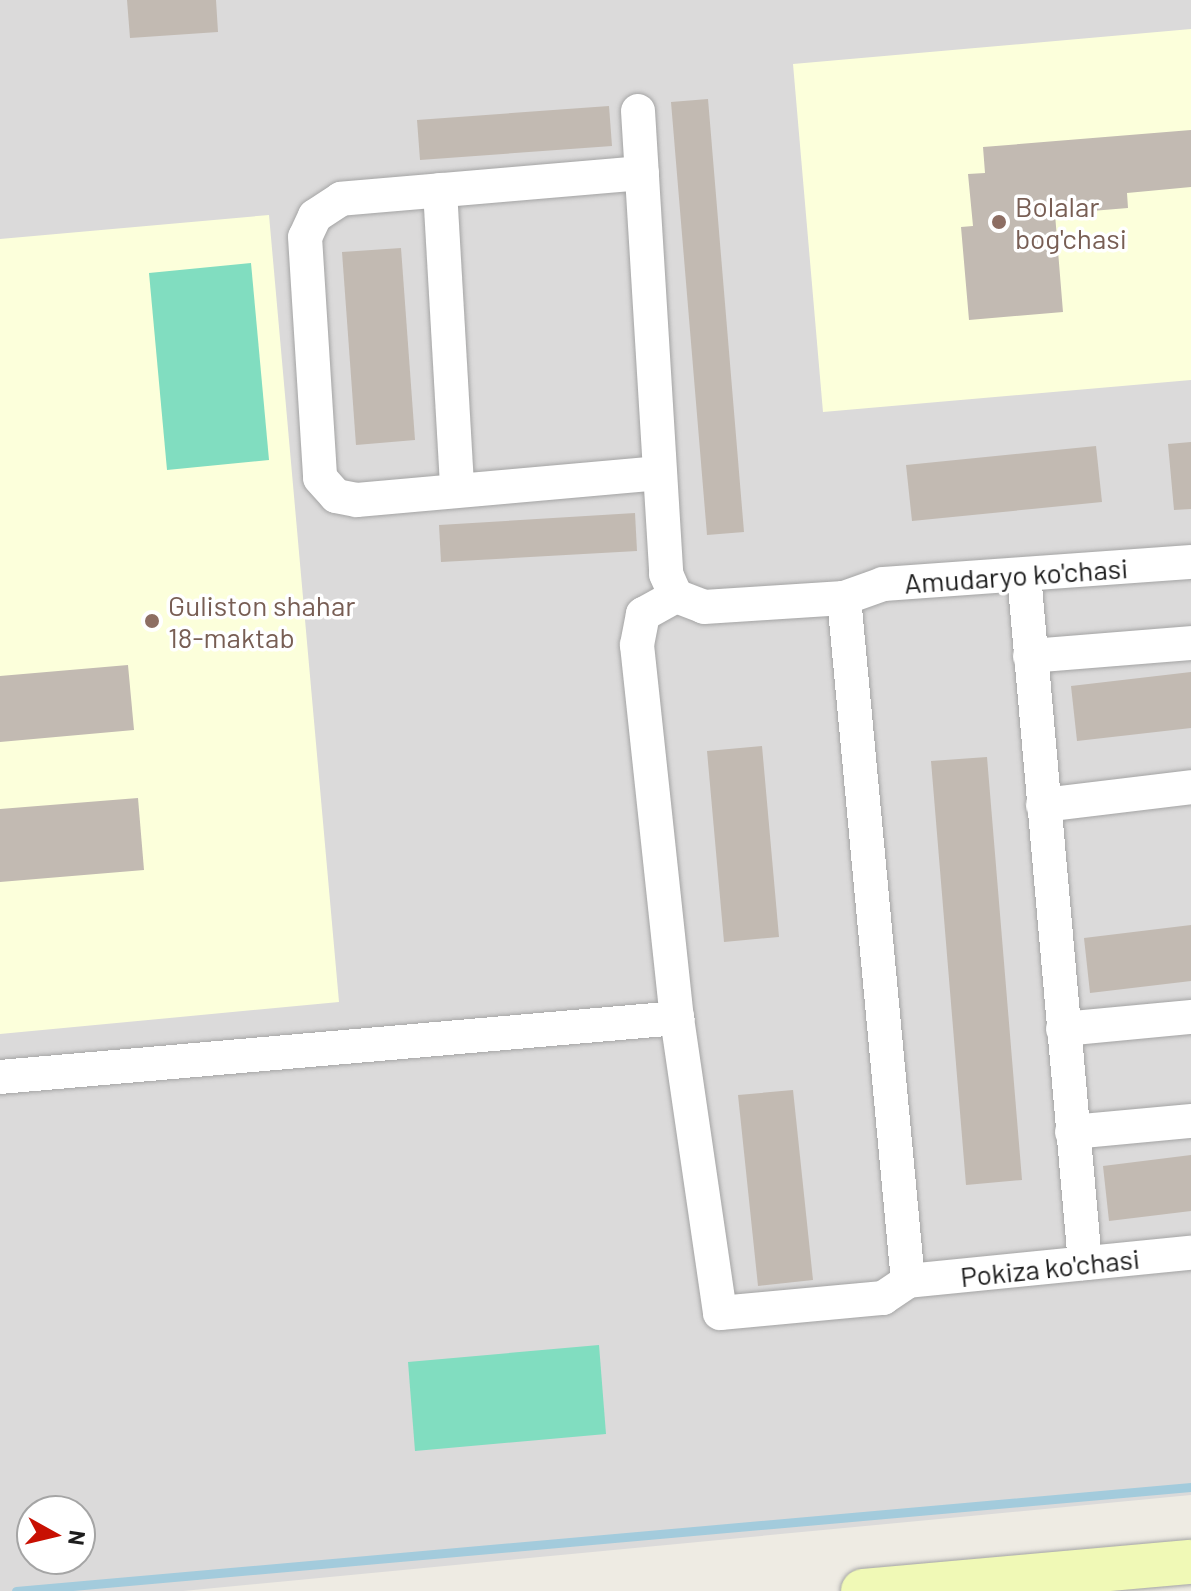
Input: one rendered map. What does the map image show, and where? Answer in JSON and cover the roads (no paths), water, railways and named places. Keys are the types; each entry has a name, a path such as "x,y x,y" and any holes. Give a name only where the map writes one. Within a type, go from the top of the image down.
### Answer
{"main road":[{"path":"863,1591 1191,1562"}],"street":[{"path":"638,111 666,574 676,596 643,614 637,645 677,1018 720,1313 883,1298 908,1281 844,598"},
{"path":"642,173 341,199 315,216 305,237 320,478 336,496 357,500 660,473"},
{"path":"440,190 457,489"},
{"name":"Amudaryo ko'chasi","path":"676,596 704,607 844,598 883,584 1191,562"},
{"path":"1024,575 1085,1263"},
{"path":"1030,656 1191,643"},
{"path":"1043,805 1191,787"},
{"path":"1063,1029 1191,1017"},
{"path":"0,1077 677,1018"},
{"path":"1072,1132 1191,1121"},
{"name":"Pokiza ko'chasi","path":"908,1281 1191,1253"}],"waterway":[{"path":"16,1591 1191,1487"}],"place":[{"name":"Bolalar bog'chasi","path":"999,222"},
{"name":"Guliston shahar 18-maktab","path":"152,621"}]}
